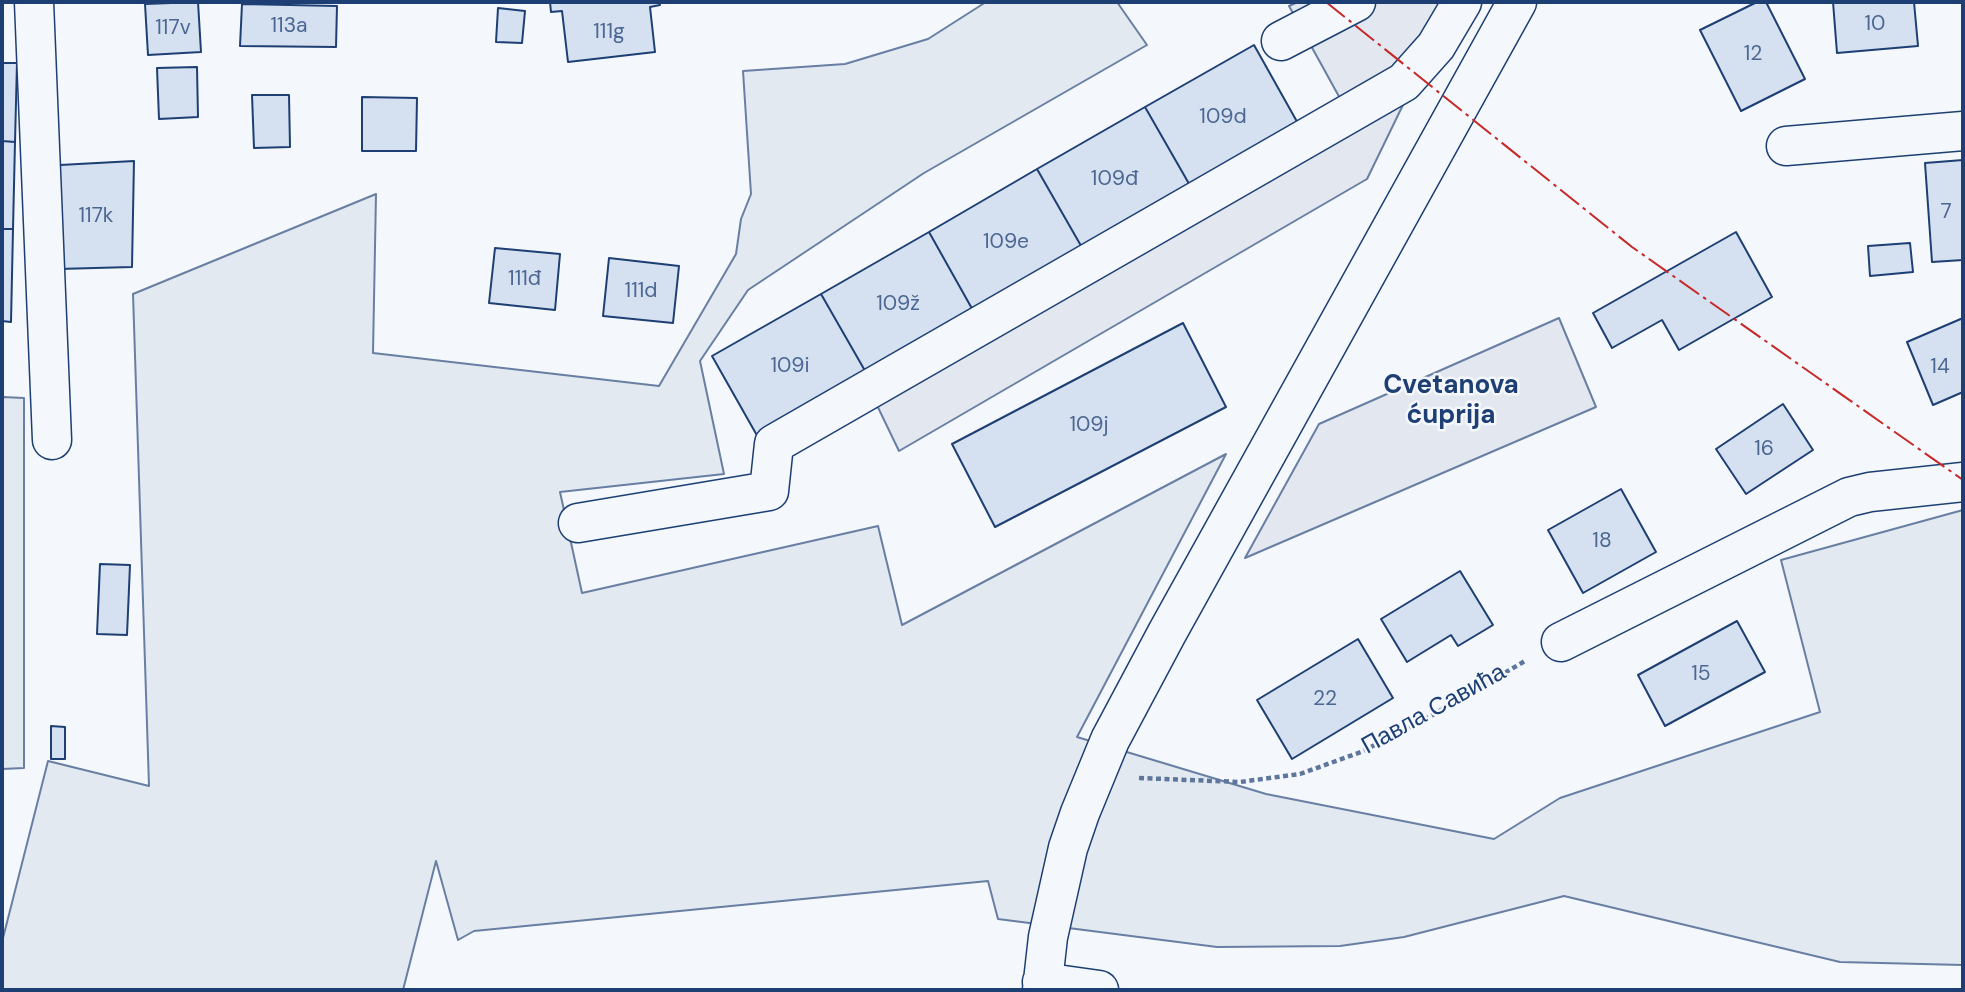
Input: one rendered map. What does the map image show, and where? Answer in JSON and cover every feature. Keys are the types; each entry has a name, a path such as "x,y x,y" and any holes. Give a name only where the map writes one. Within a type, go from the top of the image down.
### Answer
{"street":[{"path":"34,2 52,440"},
{"path":"1281,41 1356,2"},
{"path":"578,523 769,491 774,444 1404,82 1436,46 1462,2"},
{"path":"1099,990 1042,986 1048,937 1068,848 1097,770 1167,633 1517,2"},
{"path":"1786,146 1963,131"},
{"path":"1561,642 1849,497 1870,492 1963,482"}],"path":[{"name":"Павла Савића","path":"1097,770 1128,777 1241,782 1300,774 1361,752 1393,736 1561,642"}],"shaded area":[{"path":"986,2 1117,2 1147,45 924,173 748,290 700,361 724,474 560,492 582,593 878,526 902,625 1226,454 1077,737 1266,794 1494,839 1560,798 1820,712 1781,560 1963,510 1963,965 1840,962 1564,896 1404,937 1340,946 1217,947 998,919 988,881 474,931 458,940 436,861 403,990 2,990 2,942 48,761 149,786 133,294 376,194 373,353 659,386 736,254 741,219 751,194 743,71 845,64 928,39"},
{"path":"1298,2 1453,2 1367,179 899,451 873,397 1352,120 1289,6"},
{"path":"1559,318 1596,407 1245,558 1319,424"},
{"path":"2,397 24,398 24,768 2,769"}],"building":[{"path":"198,2 201,52 148,55 145,4"},
{"path":"550,2 659,2 660,5 650,7 655,52 568,62 562,11 551,12"},
{"path":"1757,2 1766,2 1805,79 1741,111 1700,30"},
{"path":"1833,2 1914,2 1918,46 1837,53"},
{"path":"242,4 337,6 336,47 240,46"},
{"path":"498,8 525,11 522,43 496,42"},
{"path":"1254,45 1300,127 1192,189 1145,107"},
{"path":"2,63 17,63 15,142 2,141"},
{"path":"197,67 198,117 159,119 157,68"},
{"path":"252,95 289,95 290,147 254,148"},
{"path":"362,97 417,98 416,151 362,151"},
{"path":"1145,107 1192,189 1084,251 1037,169"},
{"path":"2,141 15,142 13,229 2,229"},
{"path":"1963,160 1963,260 1932,262 1925,163"},
{"path":"134,161 132,267 58,269 60,165"},
{"path":"1037,169 1084,251 975,314 929,232"},
{"path":"2,229 13,229 11,322 2,321"},
{"path":"929,232 975,314 868,376 821,294"},
{"path":"1736,232 1772,297 1679,350 1662,320 1612,348 1593,313"},
{"path":"1910,243 1913,272 1870,276 1868,246"},
{"path":"495,248 560,254 555,310 489,303"},
{"path":"609,258 679,266 673,323 603,316"},
{"path":"821,294 868,376 759,439 712,356"},
{"path":"1963,318 1963,392 1933,405 1907,342"},
{"path":"1183,323 1226,407 995,527 952,444"},
{"path":"1783,404 1813,450 1746,494 1716,449"},
{"path":"1621,489 1656,552 1583,593 1548,530"},
{"path":"100,564 130,565 127,635 97,634"},
{"path":"1460,571 1493,625 1458,646 1451,635 1407,662 1381,619"},
{"path":"1737,621 1765,672 1665,726 1638,675"},
{"path":"1358,639 1393,698 1292,759 1257,700"},
{"path":"51,726 65,727 65,759 51,759"}],"power":[{"path":"1326,2 1632,247 1963,480"}],"district":[{"name":"Cvetanova ćuprija","path":"1451,401"}]}
